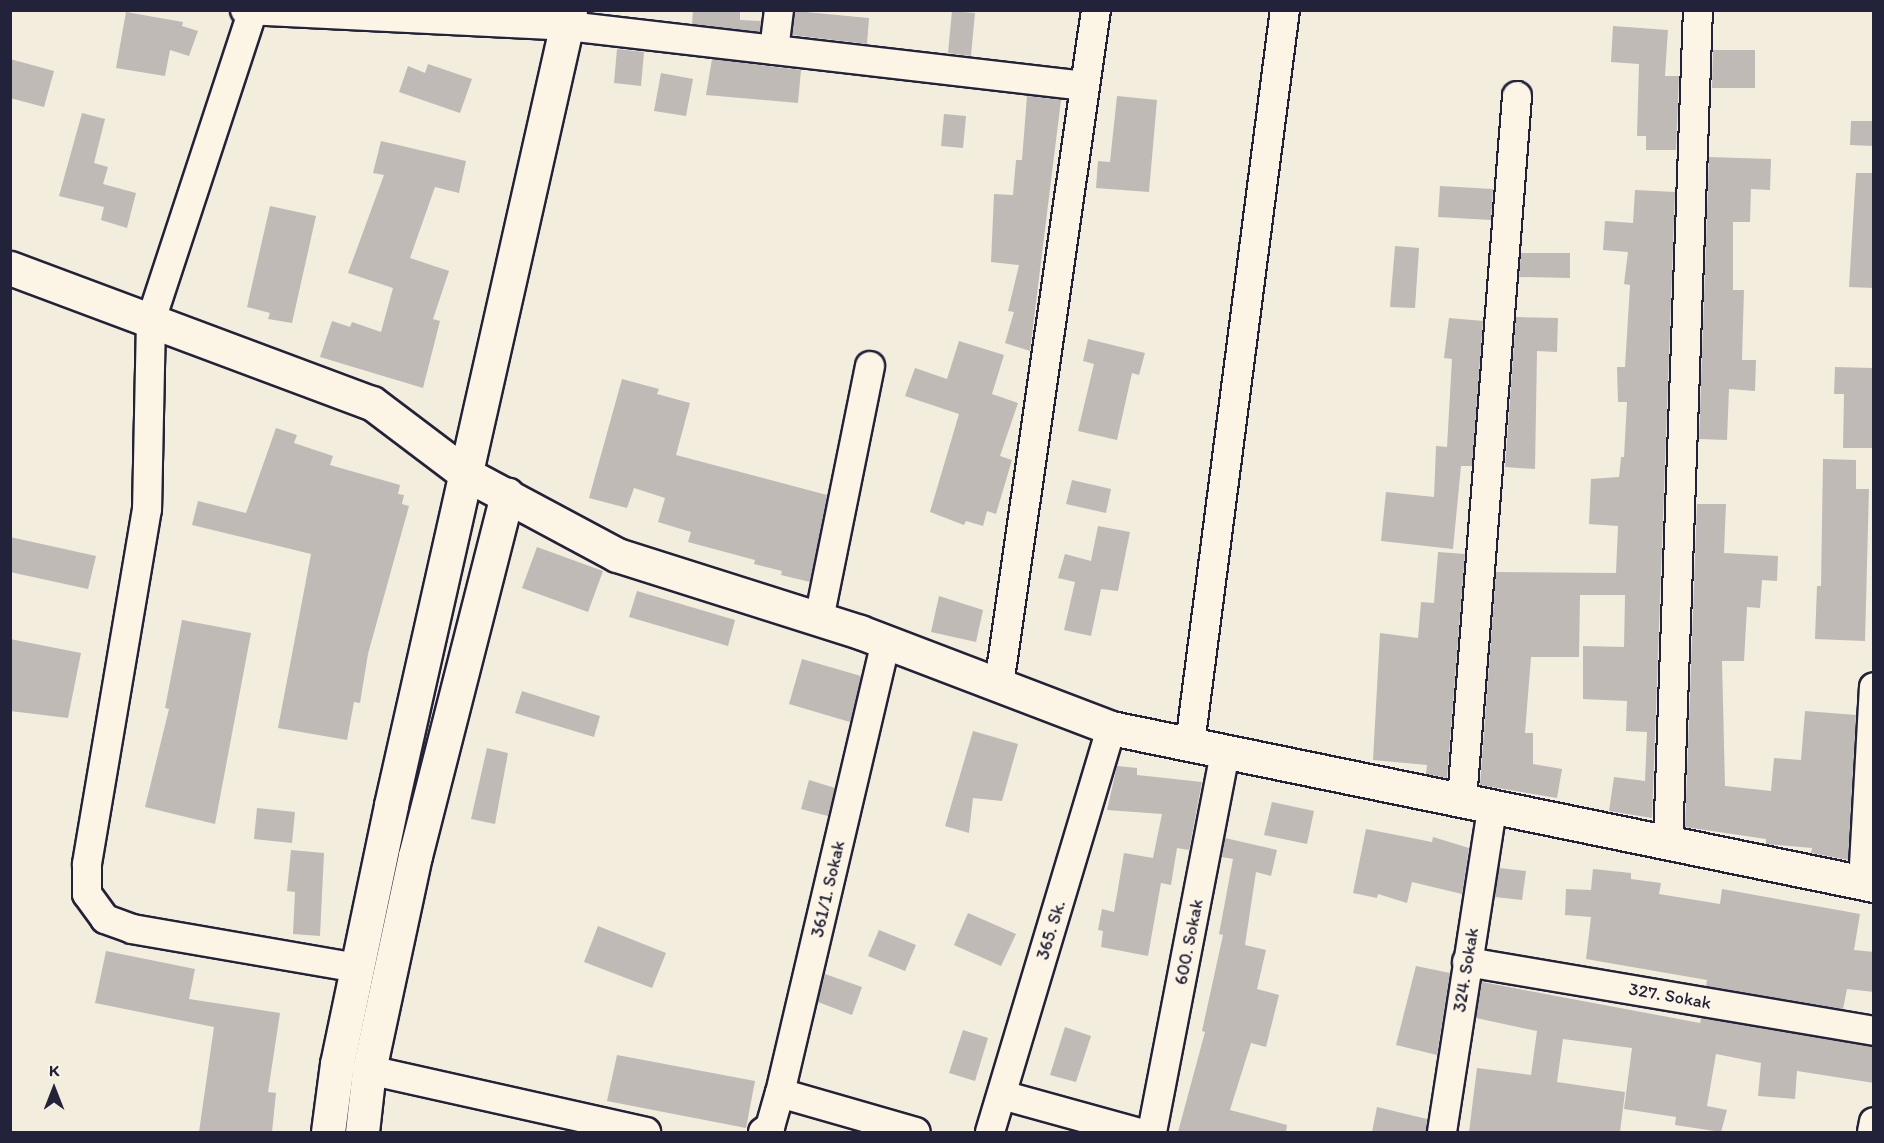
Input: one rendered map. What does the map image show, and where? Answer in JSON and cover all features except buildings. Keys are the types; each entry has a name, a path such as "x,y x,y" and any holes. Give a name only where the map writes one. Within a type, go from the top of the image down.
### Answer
{"main road":[{"path":"328,1132 337,1064 357,968 569,18"},
{"path":"10,267 372,403 466,474 617,555 886,642 1111,728 1868,884"},
{"path":"362,1132 369,1071 415,856 507,495"}],"street":[{"path":"774,50 779,10"},
{"path":"999,685 1096,10"},
{"path":"1190,744 1285,10"},
{"path":"1668,843 1698,10"},
{"path":"357,968 132,929 105,919 87,894 87,865 147,509 151,320 250,11 569,18 774,50 1085,86"},
{"name":"324. Sokak","path":"1442,1132 1467,962 1517,96"},
{"path":"819,619 870,366"},
{"name":"361/1. Sokak","path":"763,1132 770,1127 780,1093 886,642"},
{"path":"1868,884 1874,687"},
{"name":"365. Sk.","path":"990,1132 1111,728"},
{"name":"600. Sokak","path":"1152,1132 1225,752"},
{"name":"327. Sokak","path":"1467,962 1874,1030"},
{"path":"369,1071 646,1132"},
{"path":"780,1093 916,1132"},
{"path":"1002,1095 1136,1132"},
{"path":"1872,1132 1874,1122"}]}
